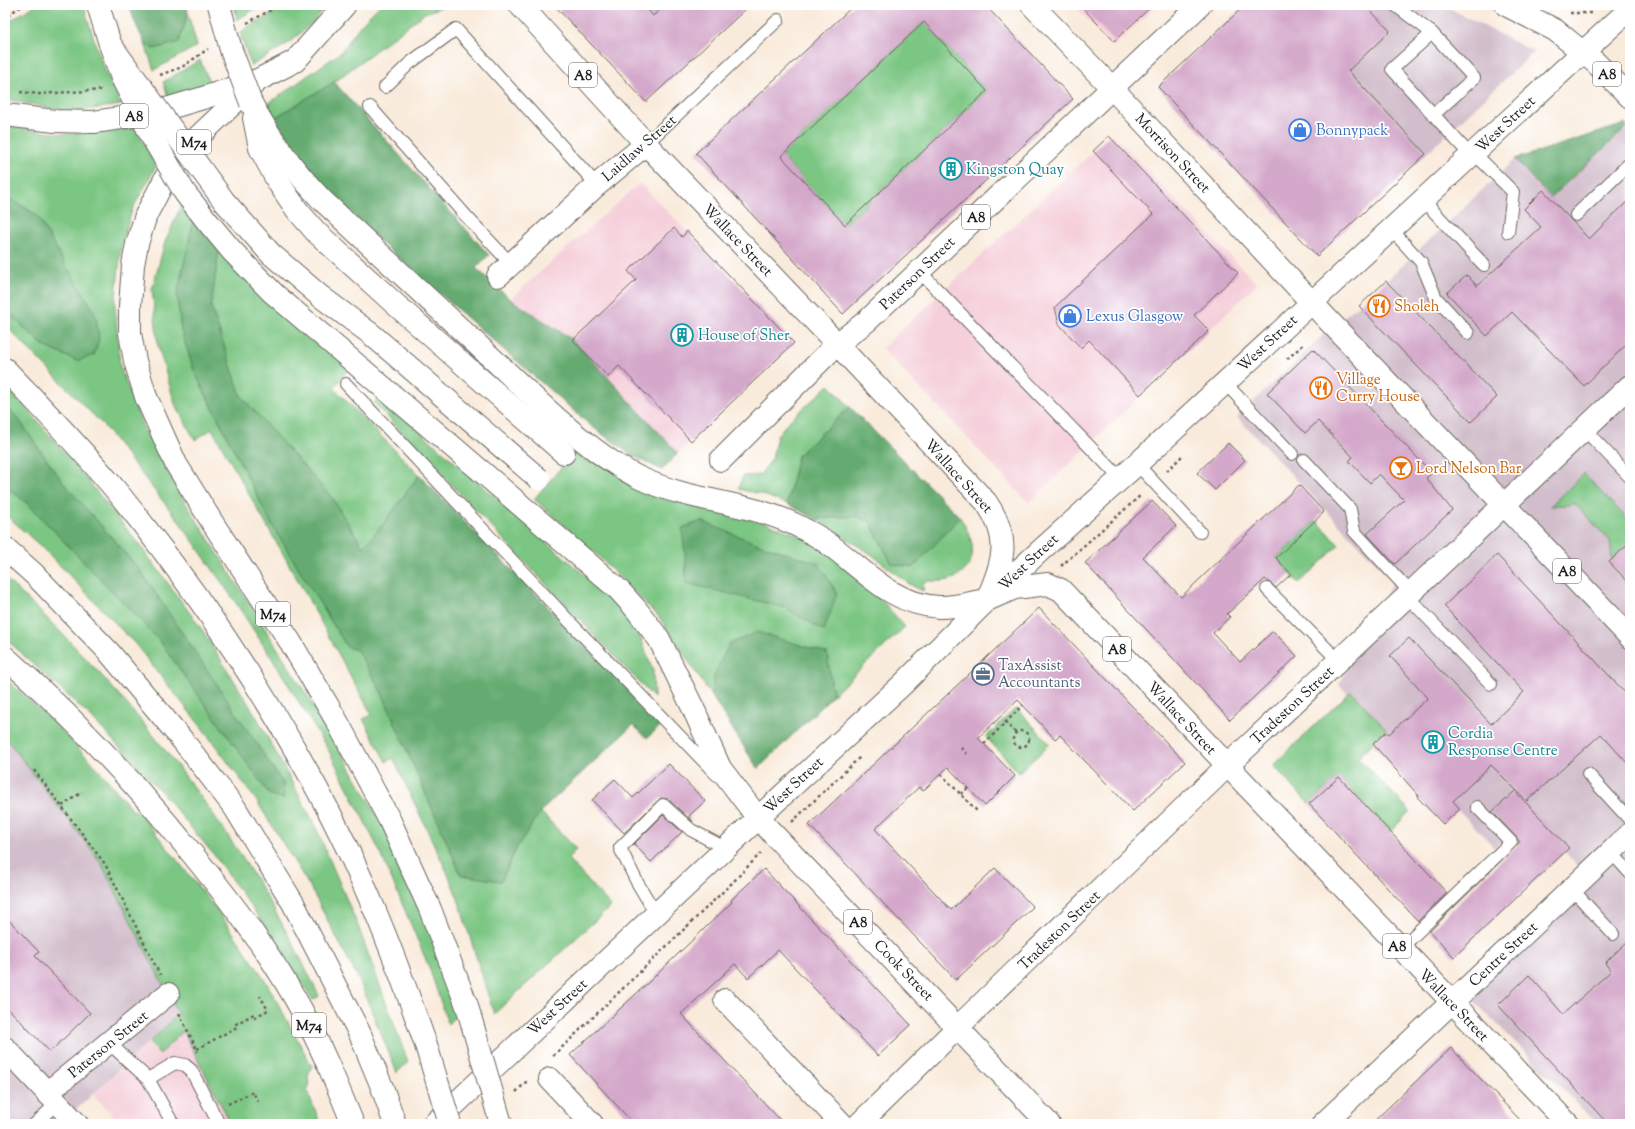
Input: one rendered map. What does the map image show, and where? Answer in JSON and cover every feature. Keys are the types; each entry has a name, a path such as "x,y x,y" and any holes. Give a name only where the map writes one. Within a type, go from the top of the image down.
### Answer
{"main road":[{"name":"Cook Street","path":"98,5 122,78 152,137 185,193 232,251 279,298 618,590 636,609 659,640 693,708 720,768 758,818 1049,1124"},
{"path":"219,5 231,50 251,103 263,126 297,173 322,200 512,377 583,440 640,478 700,498 745,507 783,518 822,539 870,578 893,594 907,601 941,607 987,600"},
{"name":"A8","path":"5,115 55,122 94,122 149,114 258,80 295,61 345,5"},
{"name":"Wallace Street","path":"520,5 646,144 986,502 995,515 1001,531 1003,553 987,600"},
{"name":"Morrison Street","path":"1032,5 1112,88 1312,302"},
{"name":"Paterson Street","path":"721,460 837,344 867,321 1200,5"},
{"name":"A8","path":"1506,5 1555,30 1583,52 1630,97"},
{"name":"West Street","path":"434,1124 725,848 903,684 987,600 1040,550 1121,479 1630,8"},
{"path":"110,44 224,201 271,254 320,296 371,334 539,480"},
{"name":"M74","path":"258,80 199,136 166,177 146,215 136,251 131,286 130,333 135,362 146,397 176,464 216,529 291,643 338,723 390,821 430,909 467,1006 501,1124"},
{"path":"251,103 260,148 278,182 297,210 316,232 564,453"},
{"name":"Laidlaw Street","path":"505,270 597,185 646,144"},
{"name":"A8","path":"1312,302 1630,637"},
{"path":"5,369 62,429 118,493 176,568 236,654 273,713 317,789 358,871 396,959 426,1045 450,1124"},
{"name":"Tradeston Street","path":"859,1124 1227,766 1630,386"},
{"name":"M74","path":"5,548 35,575 108,652 184,742 235,808 293,903 360,1034 382,1087 395,1124"},
{"name":"Wallace Street","path":"987,600 1015,588 1048,584 1061,590 1400,949 1568,1124"},
{"name":"M74","path":"5,657 80,726 150,801 216,883 257,938 301,1008 328,1064 352,1121"},
{"name":"Centre Street","path":"1324,1124 1630,834"},
{"name":"Paterson Street","path":"52,1098 109,1043 169,994"},
{"path":"725,1000 842,1124"},
{"path":"5,1048 77,1124"},
{"path":"545,1071 592,1124"}],"lane":[{"path":"1395,5 1432,32 1474,78 1433,115"},
{"name":"Laidlaw Street","path":"646,144 778,20"},
{"path":"385,87 410,63 456,30 597,185"},
{"path":"1432,32 1392,70 1433,115 1513,192 1508,232"},
{"path":"370,107 466,216 505,270"},
{"path":"1576,215 1630,163"},
{"path":"1423,200 1484,265"},
{"path":"1391,229 1421,262 1436,298 1468,333"},
{"path":"919,271 1121,479"},
{"path":"1225,383 1292,454"},
{"path":"346,384 569,621 758,818"},
{"path":"1584,429 1630,477"},
{"path":"1304,460 1350,509 1354,531 1409,595 1491,684"},
{"path":"1137,464 1200,532"},
{"path":"1266,589 1339,661"},
{"path":"1588,774 1630,820"},
{"path":"656,914 637,882 620,848 663,805 691,830 725,848"},
{"path":"1400,949 1511,842 1477,807"},
{"path":"1611,852 1630,873"},
{"path":"1572,889 1613,934"},
{"path":"109,1043 148,1079 173,1124"},
{"path":"148,1079 175,1063 184,1065 191,1070 219,1124"},
{"path":"35,1124 52,1098"}],"path":[{"path":"5,20 12,12 24,5"},
{"path":"243,25 280,5"},
{"path":"1565,14 1593,13"},
{"path":"155,77 182,67 213,46"},
{"path":"19,92 39,94 106,90"},
{"path":"984,744 1023,705"},
{"path":"1006,722 1016,733"},
{"path":"1022,732 1028,736 1028,741 1025,746 1020,747 1014,743 1013,737 1016,733 1022,732"},
{"path":"961,748 967,754"},
{"path":"511,1097 545,1071 777,837 862,755"},
{"path":"34,770 106,864 200,1056"},
{"path":"941,774 978,812"},
{"path":"961,794 968,788"},
{"path":"62,806 82,792"},
{"path":"197,1049 238,1027 236,1024 254,1014 255,1017 268,1010 260,996"},
{"path":"224,1106 253,1092 258,1102"}],"shaded area":[{"path":"1074,5 1157,5 1113,47"},
{"name":"Bonnypack","path":"1245,5 1443,5 1534,52 1317,256 1158,87"},
{"path":"1625,124 1630,130 1630,1124 1597,1124 1465,992 1587,877 1534,816 1495,848 1339,685 1393,581 1237,417 1323,335 1386,281 1515,159"},
{"name":"Lexus Glasgow","path":"1112,134 1257,284 1029,503 882,348"},
{"name":"House of Sher","path":"640,183 794,343 678,453 608,377 510,299"},
{"path":"5,737 100,861 178,1015 65,1120 68,1124 5,1124"},
{"path":"183,1030 231,1124 121,1124 93,1094 149,1043 160,1054"}],"green space":[{"path":"36,5 84,5 100,56 121,105 71,112 5,99 5,28 11,20"},
{"path":"130,5 187,5 188,13 179,42 154,49 145,44 133,18"},
{"path":"234,5 261,5 237,20"},
{"path":"288,5 327,5 313,22 289,43 251,66 240,33 249,26"},
{"path":"380,5 447,5 425,13 334,82 274,118 269,103 340,53 362,23"},
{"path":"644,5 663,5 653,16"},
{"path":"188,13 197,46 154,70 145,44 154,49 179,42"},
{"path":"924,22 987,91 845,225 781,156"},
{"path":"200,60 211,85 169,99 163,82"},
{"path":"334,82 489,255 476,268 510,299 573,340 678,453 662,470 633,456 591,426 336,203 303,162 274,118"},
{"path":"133,123 156,166 132,210 121,247 115,305 120,367 143,427 179,492 332,735 383,826 432,928 461,1011 448,1024 429,967 381,854 330,753 275,663 234,600 181,524 103,425 5,325 5,310 44,346 77,361 64,263 37,215 5,196 5,125 43,132 74,134 108,129"},
{"path":"1625,124 1627,127 1550,198 1515,159"},
{"path":"5,196 37,215 64,263 86,297 96,316 99,339 94,355 77,361 44,346 5,310"},
{"path":"182,204 194,218 177,295 181,331 195,373 272,525 347,647 357,649 382,693 461,875 501,881 517,847 540,811 576,849 568,859 611,906 494,1014 458,899 448,874 393,758 386,762 363,719 372,715 212,429 195,440 175,404 158,346 152,289 165,242"},
{"path":"194,218 219,250 211,307 241,396 332,498 363,547 385,522 419,475 663,724 647,738 633,725 541,811 517,847 501,881 461,875 382,693 357,650 347,647 272,525 195,373 181,331 177,295"},
{"path":"219,250 349,368 334,388 419,475 385,522 363,547 332,498 241,396 211,307"},
{"path":"5,385 19,399 86,478 145,552 203,631 256,716 314,823 358,926 408,1062 397,1073 359,980 310,887 256,800 203,729 136,645 47,552 5,514"},
{"path":"829,385 850,407 798,455 787,504 761,494 738,489 743,476 760,475 772,459 777,436 787,423"},
{"path":"379,396 612,599 637,628 653,671 654,698 374,403"},
{"path":"5,406 17,417 62,481 140,570 283,783 284,799 270,795 158,639 28,504 5,486"},
{"path":"850,407 960,517 914,567 892,564 870,522 856,516 816,519 787,504 798,455"},
{"path":"579,447 798,535 829,553 877,595 905,627 833,695 827,653 715,673 711,695 659,617 595,553 534,499"},
{"path":"1584,474 1630,522 1630,542 1612,560 1610,541 1575,504 1550,506"},
{"path":"856,516 870,522 892,564 913,567 960,517 967,529 971,542 971,562 964,571 954,578 942,581 924,581 923,591 909,584 871,554 816,519"},
{"path":"1316,520 1339,545 1299,583 1276,558"},
{"path":"701,521 758,544 818,563 837,593 824,631 786,608 686,583 682,528"},
{"path":"5,578 98,671 182,772 221,825 257,880 290,937 319,996 313,1000 262,922 214,855 163,794 91,717 5,638"},
{"path":"757,632 827,653 833,695 758,769 711,695 715,673 729,644"},
{"path":"5,678 72,742 103,775 133,811 137,810 217,910 264,978 312,1066 308,1075 309,1088 307,1091 321,1124 231,1124 183,1031 160,1054 149,1043 178,1014 100,861 5,737"},
{"path":"1351,691 1386,729 1358,758 1410,811 1390,832 1339,777 1309,804 1273,765"},
{"path":"1016,708 1050,744 1019,773 986,737"}],"building":[{"path":"554,5 644,5 653,16 665,5 750,5 646,102"},
{"name":"Kingston Quay","path":"854,5 985,5 1073,99 843,314 696,153","holes":["924,22 987,91 845,225 781,156"]},
{"path":"1080,5 1153,5 1114,41"},
{"name":"Bonnypack","path":"1245,5 1365,5 1390,31 1348,71 1426,154 1317,256 1158,87"},
{"path":"1109,136 1238,273 1194,315 1209,331 1140,395 1089,340 1081,348 1059,324 1055,307 1153,214 1093,151"},
{"path":"1543,190 1589,239 1630,199 1630,341 1584,386 1512,312 1487,336 1447,293 1467,275 1477,286 1541,227 1524,209"},
{"name":"House of Sher","path":"674,228 682,237 687,231 794,343 691,441 619,366 608,377 573,340 636,280 628,271"},
{"path":"1386,281 1497,397 1471,422 1359,306"},
{"path":"1313,349 1432,473 1426,478 1452,510 1395,564 1367,534 1404,500 1379,474 1370,483 1349,461 1353,457 1318,421 1305,433 1267,393"},
{"path":"1228,443 1245,460 1215,490 1197,473"},
{"path":"1299,485 1324,512 1276,558 1291,574 1276,588 1265,579 1227,614 1230,617 1213,633 1240,662 1273,631 1297,656 1230,720 1085,563 1152,501 1176,526 1143,557 1181,597"},
{"path":"1630,542 1630,584 1609,562"},
{"path":"1497,555 1630,698 1630,766 1601,734 1527,801 1491,765 1453,801 1460,809 1443,824 1418,798 1419,796 1373,744 1386,732 1389,734 1428,698 1390,656 1409,638 1491,724 1524,692 1444,606"},
{"path":"1039,608 1185,762 1133,811 1060,735 1055,739 1018,700 978,738 1015,776 985,806 948,767 923,791 919,787 875,829 951,910 995,868 1033,907 956,980 809,825"},
{"path":"669,764 705,801 689,816 693,822 668,799 661,798 624,833 592,800 615,779 633,798"},
{"path":"1339,777 1447,893 1418,921 1309,804"},
{"path":"1515,791 1569,848 1454,957 1430,931 1520,842 1492,812"},
{"path":"663,815 682,832 651,862 634,844"},
{"path":"764,869 911,1025 878,1056 778,950 748,978 735,964 681,1014 784,1124 634,1124 570,1055 650,981"},
{"path":"5,916 39,952 35,956 90,1013 50,1052 5,1005"},
{"path":"1630,939 1630,1124 1608,1124 1498,1005 1529,975 1563,1014 1611,971 1605,963"},
{"path":"1451,1048 1524,1124 1371,1124"}],"place":[{"name":"Bonnypack","path":"1300,130"},
{"name":"Kingston Quay","path":"951,169"},
{"name":"Sholeh","path":"1379,306"},
{"name":"Lexus Glasgow","path":"1070,316"},
{"name":"House of Sher","path":"682,335"},
{"name":"Village Curry House","path":"1321,388"},
{"name":"Lord Nelson Bar","path":"1401,468"},
{"name":"TaxAssist Accountants","path":"983,674"},
{"name":"Cordia Response Centre","path":"1433,742"}]}
